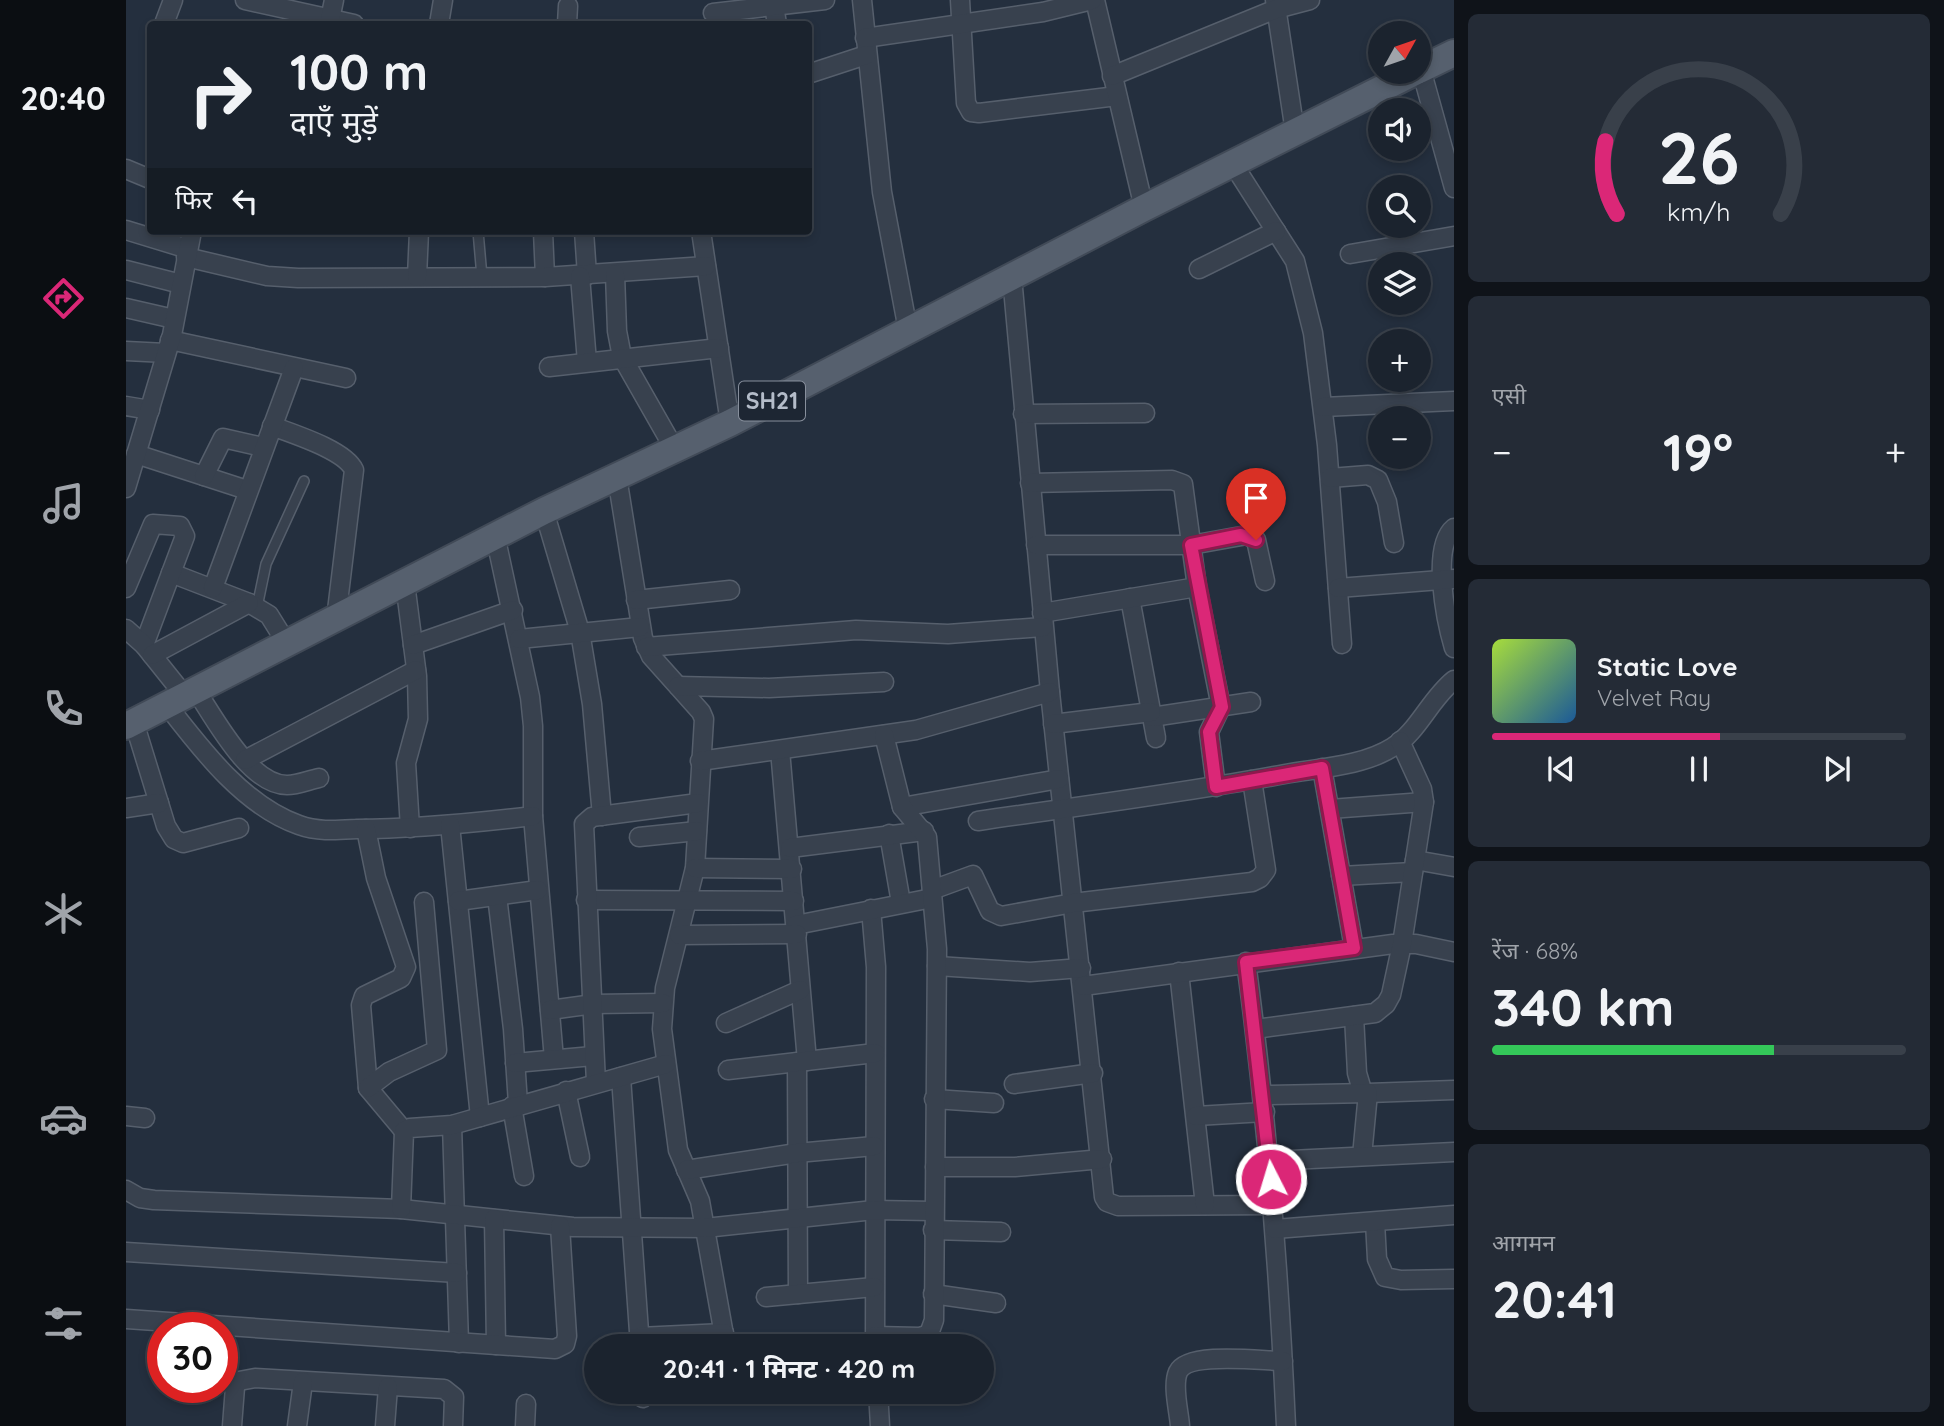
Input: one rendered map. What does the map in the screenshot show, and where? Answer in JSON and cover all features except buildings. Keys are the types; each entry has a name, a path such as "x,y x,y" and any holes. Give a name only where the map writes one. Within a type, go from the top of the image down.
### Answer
{"main road":[{"name":"SH21","path":"1432,63 1454,53"},
{"name":"SH21","path":"130,724 495,535 730,423 1144,208 1390,84"}],"street":[{"path":"165,21 173,0"},
{"path":"245,0 326,21"},
{"path":"330,21 334,0"},
{"path":"440,21 443,0"},
{"path":"713,12 825,0"},
{"path":"862,0 882,192 908,330"},
{"path":"960,0 966,103 971,111 979,113 1117,96"},
{"path":"812,73 865,47 962,24 1043,12 1093,0 1144,208"},
{"path":"1112,76 1275,4 1310,0"},
{"path":"1275,4 1295,132"},
{"path":"567,21 568,6"},
{"path":"774,6 776,21"},
{"path":"1422,84 1454,188"},
{"path":"1233,164 1276,231 1300,276 1313,332 1331,478 1342,644"},
{"path":"126,169 147,178"},
{"path":"126,230 187,253 282,277 545,277 705,266"},
{"path":"1199,270 1276,231"},
{"path":"126,488 131,461 150,410 168,346 191,235"},
{"path":"417,277 419,235"},
{"path":"543,235 545,277"},
{"path":"584,235 587,362"},
{"path":"701,235 730,423"},
{"path":"1350,254 1454,236"},
{"path":"126,270 181,284"},
{"path":"615,274 617,331 622,357 674,450"},
{"path":"1012,277 1050,692 1093,1073 1104,1197 1112,1205 1273,1205"},
{"path":"126,308 174,319"},
{"path":"126,351 168,346 346,378"},
{"path":"549,367 719,348"},
{"path":"213,588 294,368"},
{"path":"1322,407 1454,401"},
{"path":"126,406 150,410"},
{"path":"1023,414 1145,413"},
{"path":"272,426 332,452 351,464 354,470 336,619"},
{"path":"204,476 223,438 264,447"},
{"path":"131,461 204,476 247,490"},
{"path":"1331,478 1368,475 1378,480 1387,502 1394,543"},
{"path":"617,477 640,627 646,647 704,719 695,868 663,1003 662,1029 678,1150 697,1189 724,1334"},
{"path":"1030,483 1178,480 1185,488 1198,587 1222,707 1209,732 1216,787"},
{"path":"544,511 580,632 592,704 602,816"},
{"path":"126,588 153,524 173,524 184,530 148,650"},
{"path":"1454,528 1443,544 1454,648"},
{"path":"495,535 519,639 533,726 533,816 554,1059"},
{"path":"1036,545 1191,545 1241,535 1252,536 1256,540 1265,581"},
{"path":"171,573 253,605 274,622 287,643"},
{"path":"1338,587 1448,579"},
{"path":"405,583 416,670 417,727 406,763 410,828"},
{"path":"646,647 856,630 948,634 1043,620 1130,598 1198,587"},
{"path":"636,600 730,590"},
{"path":"1130,598 1156,738"},
{"path":"148,650 253,605"},
{"path":"413,645 513,610"},
{"path":"519,639 640,627"},
{"path":"126,629 148,650 182,696 268,780 280,785 319,778"},
{"path":"245,760 416,670"},
{"path":"978,821 1216,787 1372,756 1400,741 1437,694 1454,680"},
{"path":"678,686 769,688 884,682"},
{"path":"700,761 884,735 957,720 1050,692"},
{"path":"182,696 222,772 279,815 311,829 410,828 533,816"},
{"path":"1054,724 1251,702"},
{"path":"130,724 170,835 177,842 239,828"},
{"path":"884,735 902,807 924,831 932,894 937,966 934,1320 929,1334"},
{"path":"1255,1029 1375,1013 1386,1004 1402,944 1424,802 1422,789 1400,741"},
{"path":"780,750 800,990 802,1061 797,1153 798,1294"},
{"path":"1322,768 1354,948"},
{"path":"902,807 1059,779"},
{"path":"680,935 796,929 932,894 973,876 990,911 1001,916 1073,903 1243,883 1260,878 1266,870 1252,780"},
{"path":"1330,808 1424,802"},
{"path":"126,808 159,803"},
{"path":"596,1083 593,1056 594,1004 582,832 587,820 602,816 698,803"},
{"path":"450,825 480,1117"},
{"path":"366,830 379,889 406,967 401,978 364,996 361,1005 368,1088 404,1131 401,1209"},
{"path":"639,837 697,831"},
{"path":"790,848 924,831"},
{"path":"889,834 901,903"},
{"path":"1341,876 1414,866 1454,867"},
{"path":"695,868 792,869"},
{"path":"458,901 538,890"},
{"path":"497,896 515,1063 515,1105 524,1176"},
{"path":"586,900 794,901"},
{"path":"368,1088 389,1072 437,1050 424,902"},
{"path":"871,909 876,967 875,1334"},
{"path":"937,966 1082,977 1180,972 1402,944 1454,952"},
{"path":"1246,962 1270,1161 1286,1426"},
{"path":"1180,972 1205,1205"},
{"path":"726,1023 800,990"},
{"path":"550,1010 594,1004 663,1003"},
{"path":"1354,1016 1358,1083 1368,1093"},
{"path":"728,1070 875,1053"},
{"path":"515,1063 593,1056"},
{"path":"404,1131 410,1128 452,1125 515,1105 666,1065"},
{"path":"1014,1084 1093,1073"},
{"path":"621,1077 640,1334"},
{"path":"1196,1116 1265,1104 1368,1093 1454,1090"},
{"path":"566,1091 580,1157"},
{"path":"1362,1156 1368,1093"},
{"path":"934,1100 994,1103"},
{"path":"126,1116 145,1118"},
{"path":"452,1125 459,1343"},
{"path":"686,1170 797,1153 874,1146"},
{"path":"1270,1161 1454,1152"},
{"path":"934,1167 1015,1167 1102,1159"},
{"path":"131,1197 401,1209 560,1226 705,1228 874,1210 933,1210"},
{"path":"1275,1229 1454,1215"},
{"path":"494,1219 496,1345"},
{"path":"1375,1222 1377,1259 1385,1277 1401,1280 1454,1279"},
{"path":"126,1319 555,1349 565,1344 567,1336 560,1226"},
{"path":"933,1230 1001,1232"},
{"path":"126,1252 457,1273"},
{"path":"766,1297 874,1287"},
{"path":"933,1294 996,1303"},
{"path":"1180,1426 1176,1380 1182,1367 1188,1362 1208,1359 1283,1361"},
{"path":"232,1426 235,1387 239,1381 255,1378 451,1392 455,1402 453,1426"},
{"path":"297,1426 303,1382"},
{"path":"384,1426 388,1387"},
{"path":"525,1426 526,1404"},
{"path":"879,1404 880,1426"}],"lane":[{"path":"478,235 482,277"},
{"path":"253,605 266,564 304,481"}],"route":[{"path":"1256,540 1252,536 1241,535 1191,545 1222,707 1209,732 1216,787 1322,768 1354,948 1246,962 1263,1084 1271,1179"}]}
